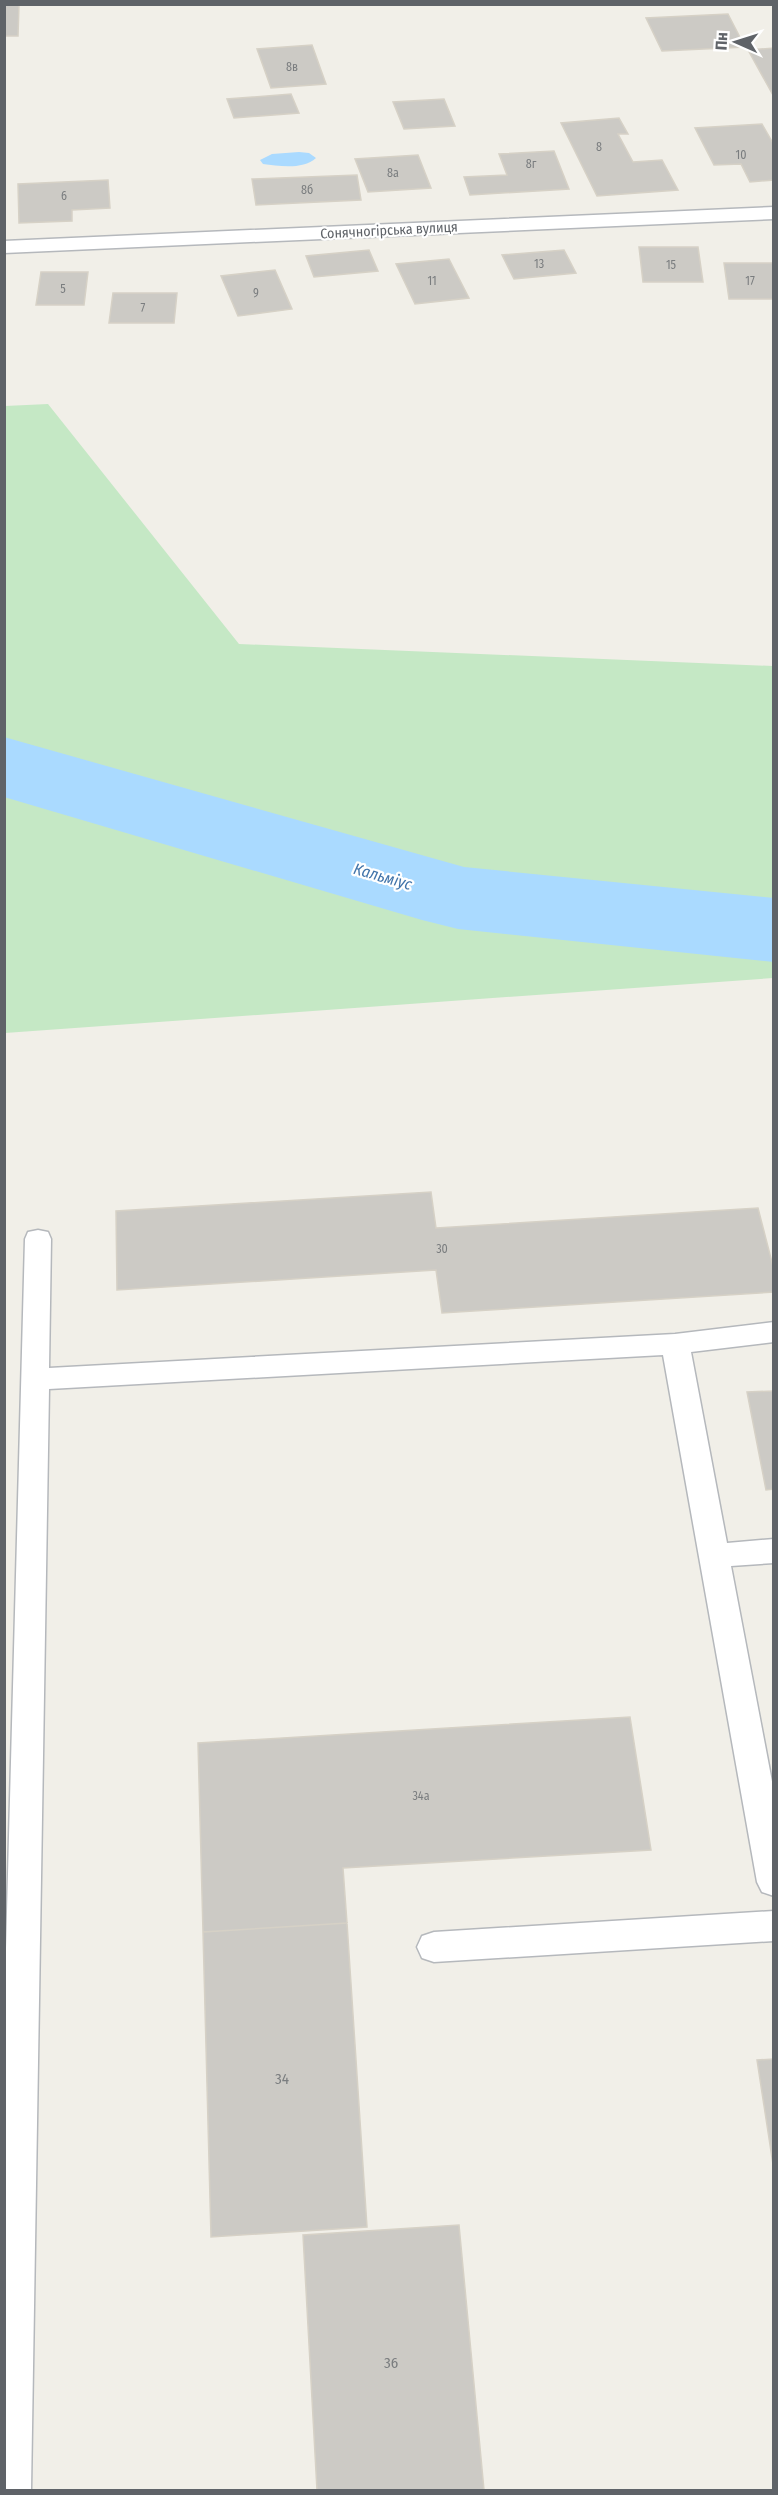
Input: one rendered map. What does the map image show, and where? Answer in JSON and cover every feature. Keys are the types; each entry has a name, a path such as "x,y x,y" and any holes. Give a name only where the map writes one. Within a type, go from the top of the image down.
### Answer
{"street":[{"name":"Сонячногірська вулиця","path":"4,247 774,213"}],"lane":[{"path":"12,2490 39,1239"},
{"path":"35,1379 675,1344 774,1332"},
{"path":"675,1344 712,1556 774,1882"},
{"path":"712,1556 774,1551"},
{"path":"434,1947 774,1926"}],"green space":[{"path":"48,404 239,644 773,666 773,978 5,1033 5,406"}],"water":[{"path":"309,153 316,158 298,166 263,164 260,160 272,154"}],"building":[{"path":"4,4 19,4 18,36 4,36"},
{"path":"728,14 745,47 662,51 646,18"},
{"path":"312,45 326,84 271,88 257,49"},
{"path":"774,48 774,97 748,50"},
{"path":"291,94 299,113 234,118 227,99"},
{"path":"444,99 455,126 404,129 393,102"},
{"path":"619,118 628,134 618,134 633,162 662,160 678,190 597,196 561,123"},
{"path":"762,124 774,145 774,180 750,182 741,164 714,165 695,128"},
{"path":"554,151 569,189 470,195 464,177 507,175 499,154"},
{"path":"418,155 431,188 368,192 355,159"},
{"path":"357,175 361,200 256,205 252,179"},
{"path":"108,180 110,208 72,210 72,221 19,223 18,184"},
{"path":"639,247 698,247 703,282 643,282"},
{"path":"369,250 378,271 314,277 306,256"},
{"path":"564,250 576,273 514,279 502,255"},
{"path":"449,259 469,298 415,304 396,264"},
{"path":"724,263 774,263 774,299 729,299"},
{"path":"275,270 292,309 238,316 221,276"},
{"path":"41,272 88,272 84,305 36,305"},
{"path":"113,293 177,293 174,323 109,323"},
{"path":"431,1192 436,1228 758,1208 774,1270 774,1292 442,1313 436,1270 117,1290 116,1211"},
{"path":"774,1391 774,1489 766,1490 747,1392"},
{"path":"630,1717 651,1850 343,1868 347,1923 203,1932 198,1743"},
{"path":"347,1923 367,2227 211,2237 203,1932"},
{"path":"774,2059 774,2171 757,2060"},
{"path":"459,2225 484,2490 317,2490 303,2235"}],"waterway":[{"name":"Кальміус","path":"4,766 458,898 774,930"}]}
